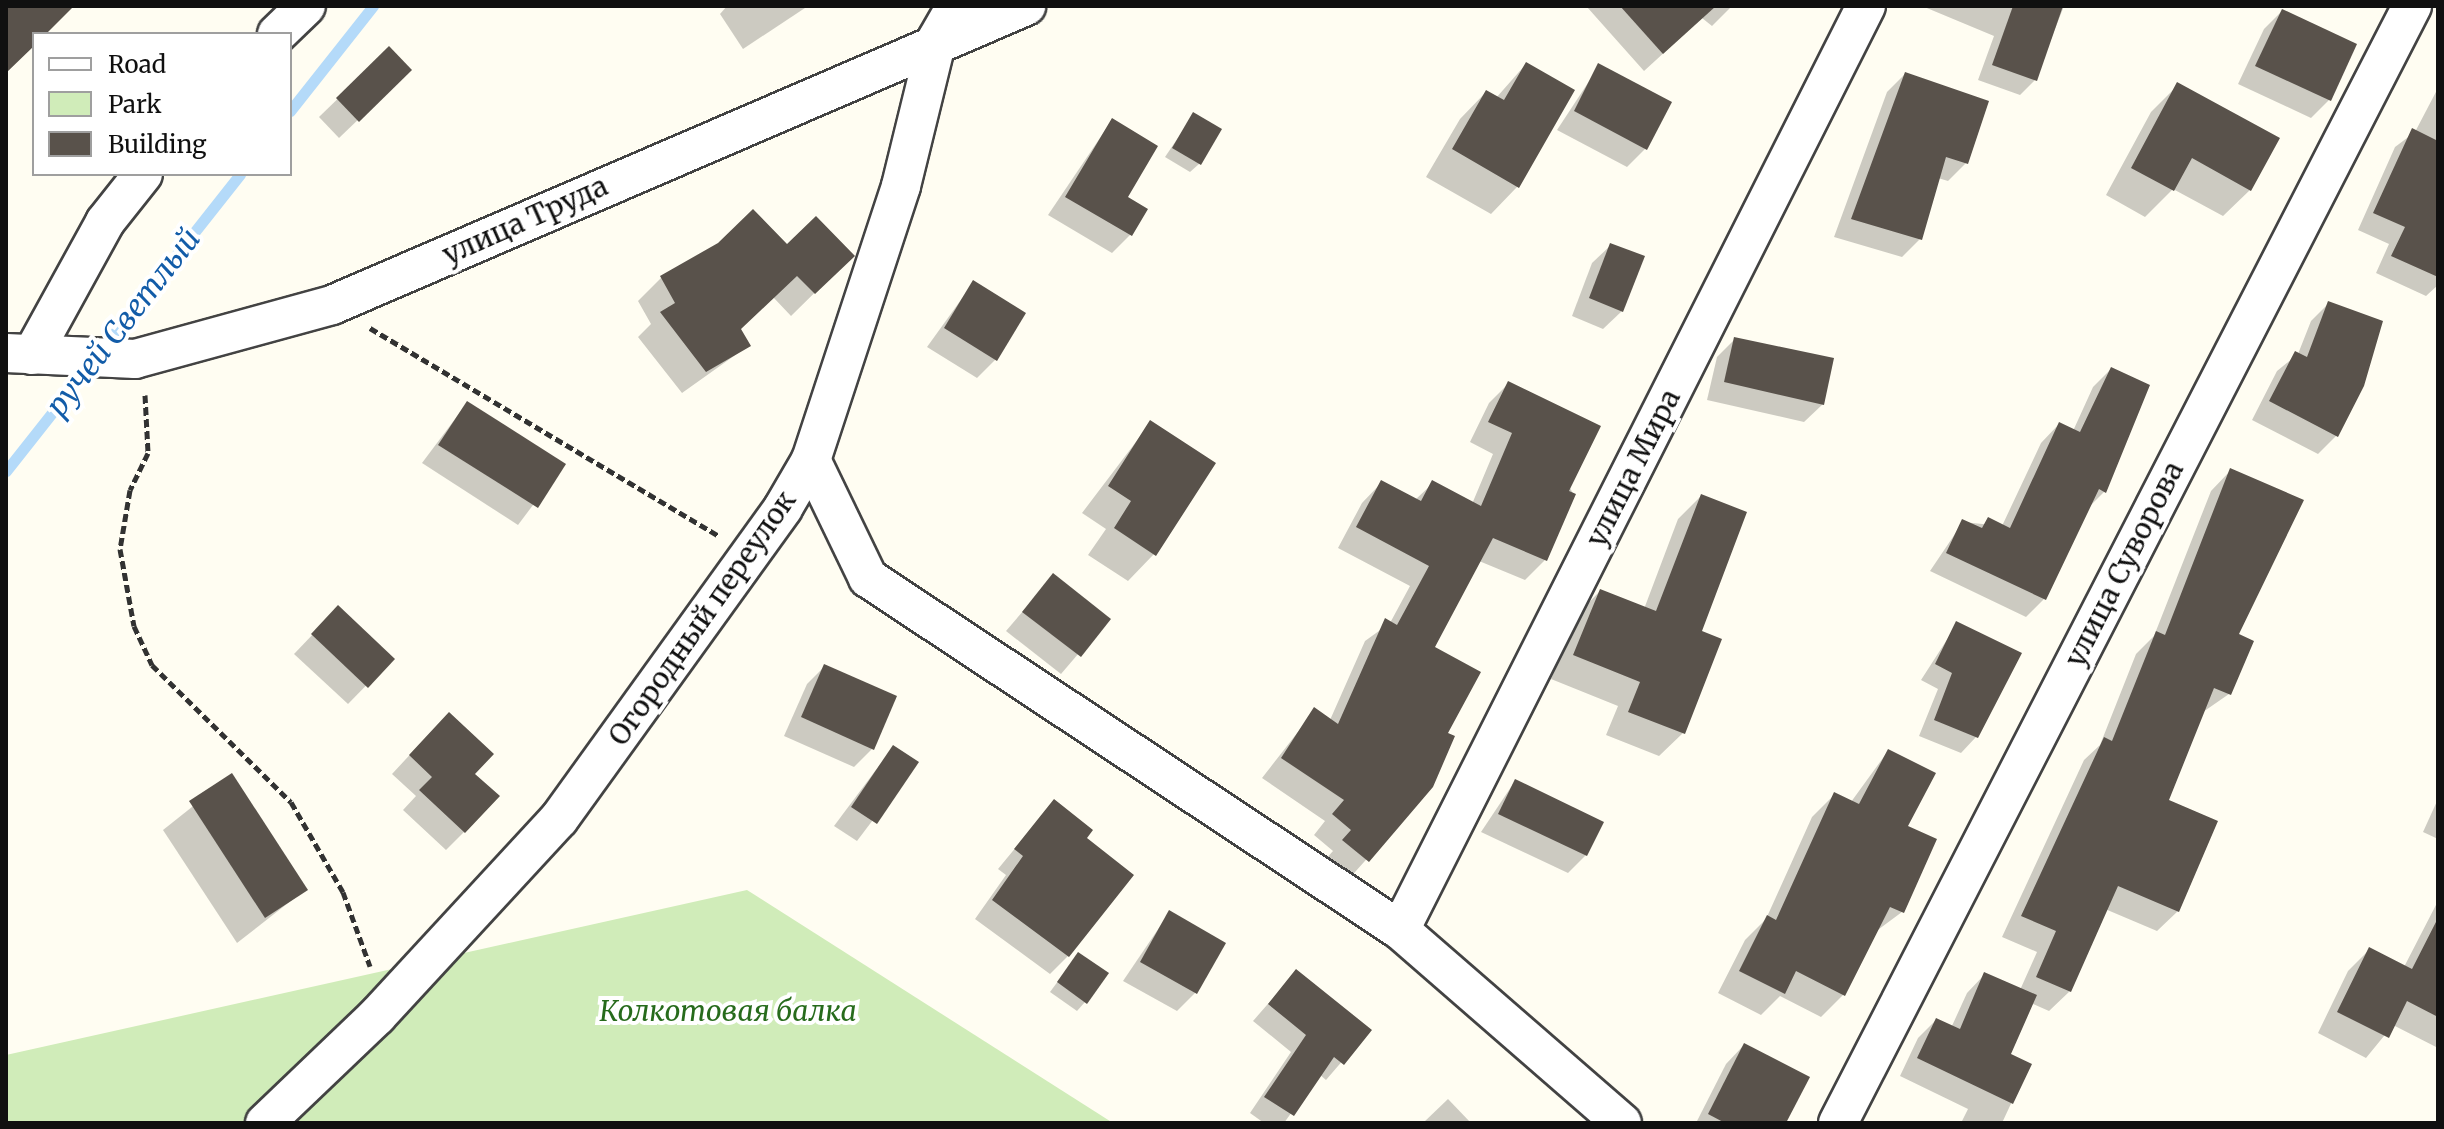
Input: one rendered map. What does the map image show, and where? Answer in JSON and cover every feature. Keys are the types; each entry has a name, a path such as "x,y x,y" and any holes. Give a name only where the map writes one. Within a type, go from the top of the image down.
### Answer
{"street":[{"path":"279,32 306,6"},
{"name":"Огородный переулок","path":"265,1123 377,1016 559,819 750,555 811,460 901,186 937,39 956,6"},
{"name":"улица Труда","path":"19,354 129,359 332,305 937,39 1026,6"},
{"name":"улица Мира","path":"1400,930 1866,6"},
{"name":"улица Суворова","path":"1838,1123 2412,6"},
{"path":"19,354 105,222 141,176"},
{"path":"811,460 868,578 1400,930 1622,1123"}],"path":[{"path":"332,305 750,555"},
{"path":"129,359 150,416 148,453 130,490 120,549 134,626 152,665 291,802 367,945 377,1016"}],"green space":[{"name":"Колкотовая балка","path":"747,890 1113,1123 6,1123 6,1055"}],"building":[{"path":"6,6 74,6 48,32 32,32 32,48 6,73"},
{"path":"1620,6 1716,6 1663,54"},
{"path":"2013,6 2063,6 2037,81 1992,65"},
{"path":"2282,9 2357,44 2331,101 2255,66"},
{"path":"389,46 412,70 359,122 336,98"},
{"path":"1526,62 1575,90 1519,188 1452,149 1486,90 1504,100"},
{"path":"1598,63 1672,102 1647,150 1574,111"},
{"path":"1905,72 1989,101 1968,164 1946,157 1922,240 1851,219"},
{"path":"2177,82 2280,138 2251,191 2192,158 2174,191 2131,168"},
{"path":"1193,112 1222,129 1201,165 1172,148"},
{"path":"1112,118 1158,146 1128,197 1148,209 1132,236 1065,197"},
{"path":"2412,128 2438,141 2438,277 2391,256 2405,227 2373,213"},
{"path":"753,209 787,244 816,216 855,256 815,294 797,276 741,329 751,346 706,372 660,312 675,303 660,276 718,243"},
{"path":"1610,243 1645,256 1623,312 1589,298"},
{"path":"973,280 1026,313 997,361 944,328"},
{"path":"2328,301 2383,321 2364,386 2338,437 2269,401 2295,351 2307,357"},
{"path":"1734,337 1834,358 1824,405 1724,382"},
{"path":"2111,367 2150,385 2106,493 2099,489 2046,600 1946,553 1962,519 1982,528 1988,517 2010,528 2059,422 2080,432"},
{"path":"1508,381 1601,426 1569,491 1576,494 1547,561 1493,538 1435,647 1481,672 1448,733 1455,736 1433,787 1369,862 1342,840 1351,830 1332,814 1344,800 1281,758 1314,707 1338,724 1385,618 1397,625 1429,566 1356,527 1381,480 1421,501 1432,480 1481,506 1512,433 1488,422"},
{"path":"467,401 566,464 538,508 438,445"},
{"path":"1150,420 1216,463 1156,556 1114,528 1131,501 1108,486"},
{"path":"2230,468 2304,500 2239,634 2254,641 2231,695 2214,688 2169,800 2218,821 2179,912 2118,886 2071,992 2036,977 2056,931 2021,916 2104,737 2112,741 2156,631 2165,635"},
{"path":"1701,494 1747,512 1702,631 1722,639 1685,734 1628,712 1640,682 1573,655 1600,589 1656,611"},
{"path":"1053,573 1111,619 1081,657 1022,612"},
{"path":"338,605 395,659 368,688 311,634"},
{"path":"1956,621 2022,653 1978,738 1934,720 1952,673 1935,664"},
{"path":"824,664 897,696 874,750 801,717"},
{"path":"449,712 494,754 475,774 500,796 465,833 419,790 432,777 409,755"},
{"path":"893,745 919,762 877,824 851,807"},
{"path":"1888,749 1936,773 1908,826 1937,839 1904,913 1890,907 1845,996 1796,971 1785,994 1739,971 1767,915 1776,920 1834,792 1859,804"},
{"path":"232,773 308,890 265,918 189,801"},
{"path":"1515,779 1604,822 1587,856 1498,814"},
{"path":"1054,799 1093,830 1087,838 1134,875 1069,957 992,900 1023,856 1014,849"},
{"path":"1169,910 1226,943 1197,994 1140,962"},
{"path":"2438,918 2438,1017 2407,1001 2389,1038 2337,1012 2369,947 2412,969"},
{"path":"1078,952 1109,973 1087,1004 1057,982"},
{"path":"1296,969 1372,1030 1344,1065 1334,1057 1294,1116 1264,1097 1306,1035 1268,1004"},
{"path":"1984,972 2037,995 2011,1054 2032,1064 2013,1104 1917,1058 1936,1018 1960,1029"},
{"path":"1744,1043 1810,1077 1786,1123 1725,1123 1708,1114"}],"waterway":[{"name":"ручей Светлый","path":"292,108 373,6"},
{"name":"ручей Светлый","path":"102,349 238,176"},
{"name":"ручей Светлый","path":"6,471 89,366"}]}
